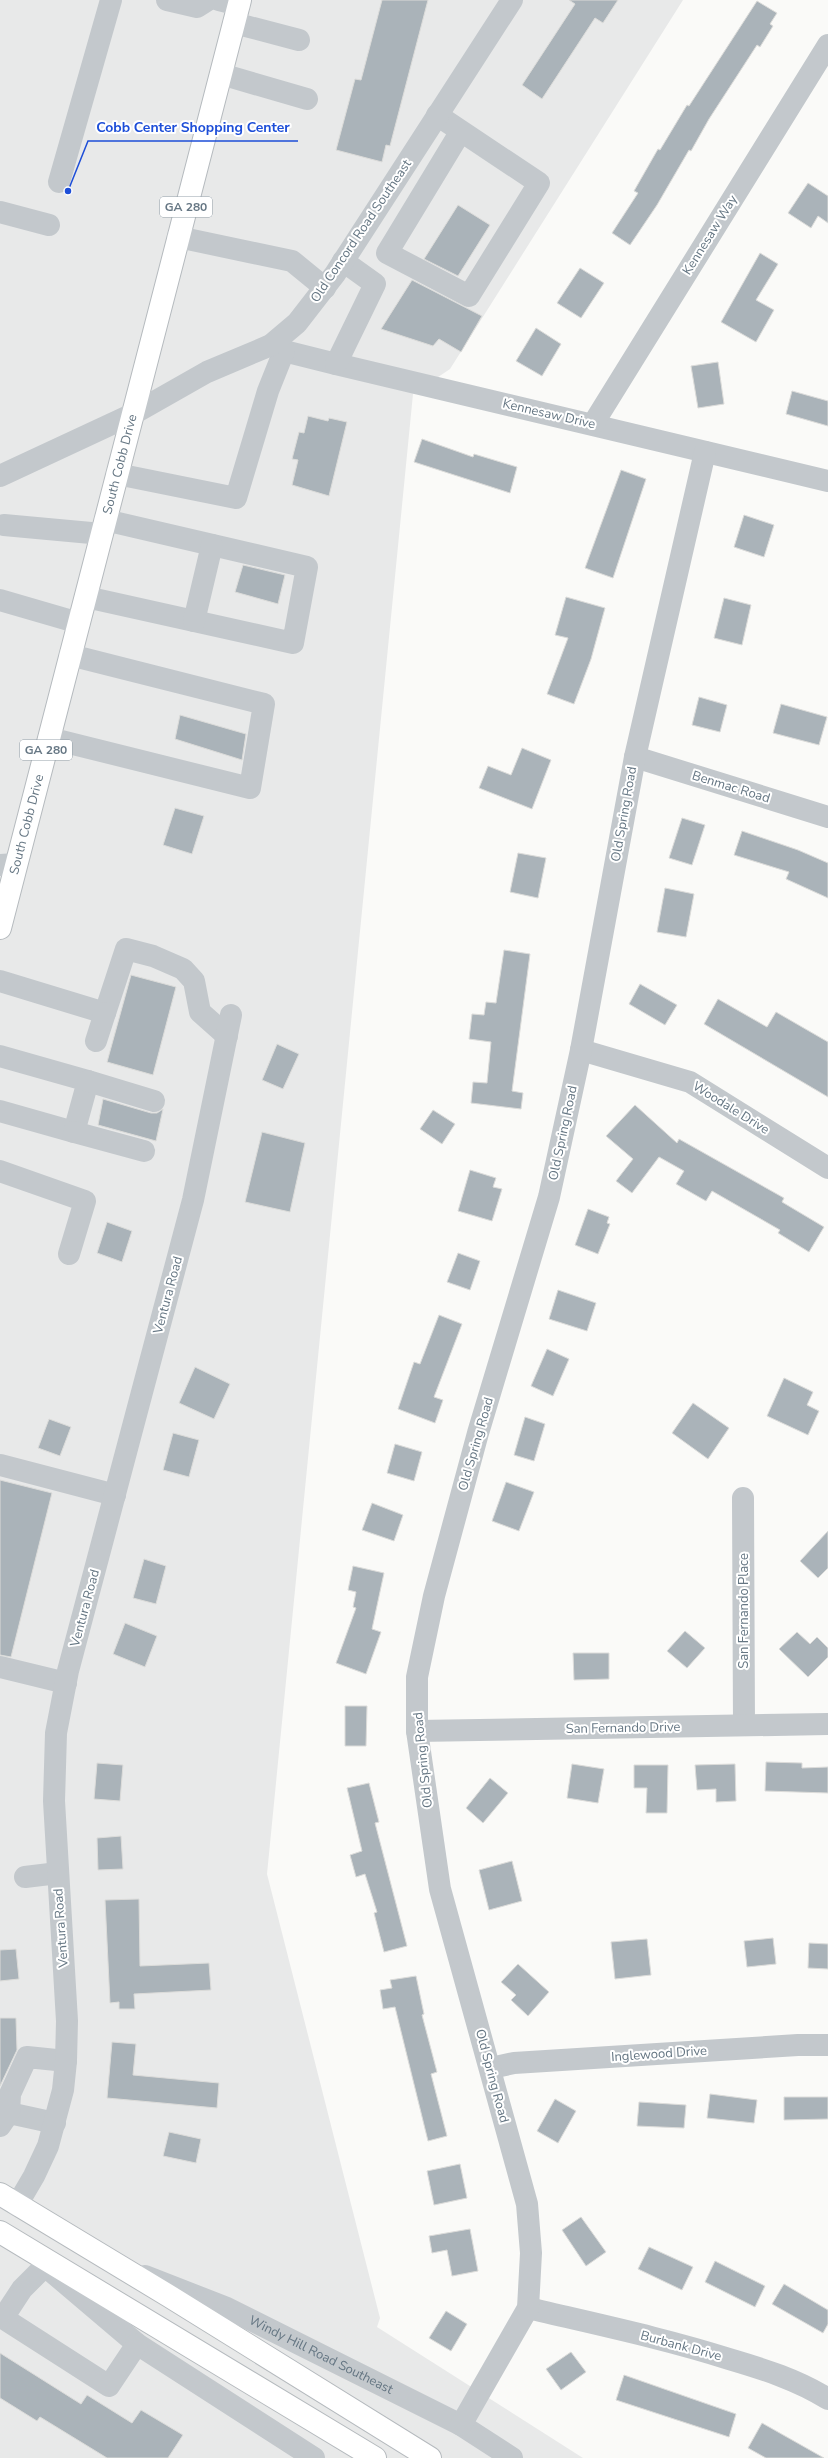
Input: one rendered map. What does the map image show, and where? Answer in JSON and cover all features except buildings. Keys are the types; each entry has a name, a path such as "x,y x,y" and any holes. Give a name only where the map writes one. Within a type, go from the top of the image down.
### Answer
{"main road":[{"name":"South Cobb Drive","path":"0,928 8,865 49,738 86,598 221,74 233,7"},
{"name":"Windy Hill Road Southeast","path":"8,2200 122,2267 430,2458"},
{"path":"0,2233 375,2458"}],"street":[{"path":"59,182 111,0"},
{"path":"167,0 197,7 208,0"},
{"name":"Old Concord Road Southeast","path":"0,476 133,414 207,372 277,348 325,288 512,0"},
{"path":"233,7 299,40"},
{"name":"Kennesaw Way","path":"593,424 828,45"},
{"path":"221,74 307,98"},
{"path":"437,115 461,131 539,183 469,296 387,253 461,131"},
{"path":"0,212 49,225"},
{"path":"178,237 292,261 325,288"},
{"path":"336,364 375,284 343,261"},
{"path":"117,474 236,498 268,391 277,348"},
{"name":"Kennesaw Drive","path":"277,348 336,364 828,481"},
{"name":"Old Spring Road","path":"461,2425 528,2308 531,2253 527,2204 491,2068 440,1889 417,1731 417,1678 434,1596 478,1433 549,1197 581,1050 635,757 705,452"},
{"path":"1,527 104,527 212,545 307,567 293,643 86,598"},
{"path":"194,621 212,545"},
{"path":"0,600 79,624"},
{"path":"49,738 250,788 264,704 70,655"},
{"name":"Benmac Road","path":"635,757 828,817"},
{"path":"96,1041 126,949 153,956 183,969 194,981 200,1012 227,1036"},
{"path":"0,981 105,1013"},
{"name":"Ventura Road","path":"8,2200 42,2161 55,2123 63,2090 66,2060 67,2021 54,1802 56,1733 66,1683 193,1200 231,1015"},
{"name":"Woodale Drive","path":"581,1050 690,1082 828,1168"},
{"path":"0,1056 154,1100"},
{"path":"74,1132 88,1081"},
{"path":"0,1111 144,1151"},
{"path":"0,1171 85,1201 69,1254"},
{"path":"0,1465 115,1495"},
{"name":"San Fernando Place","path":"743,1498 744,1724"},
{"path":"0,1667 66,1683"},
{"name":"San Fernando Drive","path":"417,1731 635,1728 744,1724 828,1724"},
{"path":"25,1876 58,1873"},
{"name":"Inglewood Drive","path":"491,2068 514,2063 798,2045 828,2045"},
{"path":"55,2123 5,2120 10,2094 27,2057 66,2060"},
{"path":"28,2250 137,2344 314,2458"},
{"path":"45,2266 22,2289 3,2318 109,2386 137,2344"},
{"name":"Windy Hill Road Southeast","path":"122,2267 227,2308 461,2425 512,2458"},
{"name":"Burbank Drive","path":"528,2308 694,2348 760,2368 813,2389 828,2399"}],"shaded area":[{"path":"0,0 683,0 450,369 413,394 267,1874 380,2318 377,2327 583,2458 0,2458"}],"place":[{"name":"Cobb Center Shopping Center","path":"68,191"}]}
